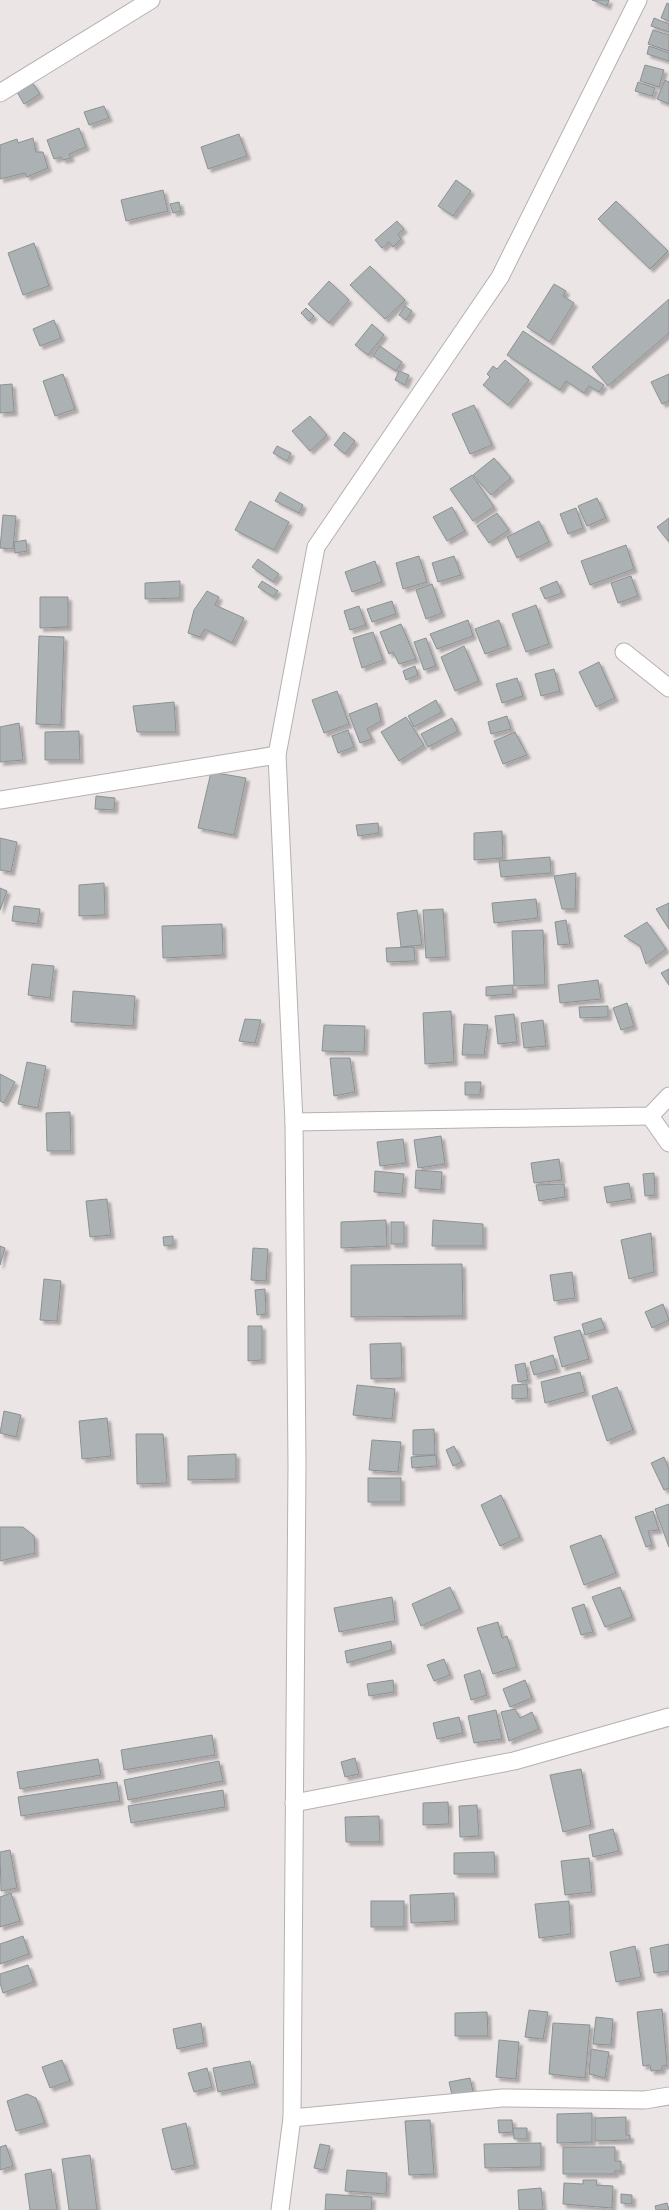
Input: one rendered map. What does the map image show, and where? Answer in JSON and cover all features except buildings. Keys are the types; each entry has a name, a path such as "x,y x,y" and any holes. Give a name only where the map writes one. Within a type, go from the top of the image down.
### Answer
{"street":[{"path":"0,93 151,0"},
{"path":"280,2210 292,2118 297,1465 294,1122 277,755 316,547 500,277 638,0"},
{"path":"624,652 669,688"},
{"path":"0,800 277,755"},
{"path":"294,1122 650,1116 669,1096"},
{"path":"650,1116 669,1143"},
{"path":"294,1804 514,1761 669,1717"},
{"path":"292,2118 502,2098 645,2100 669,2096"}]}
